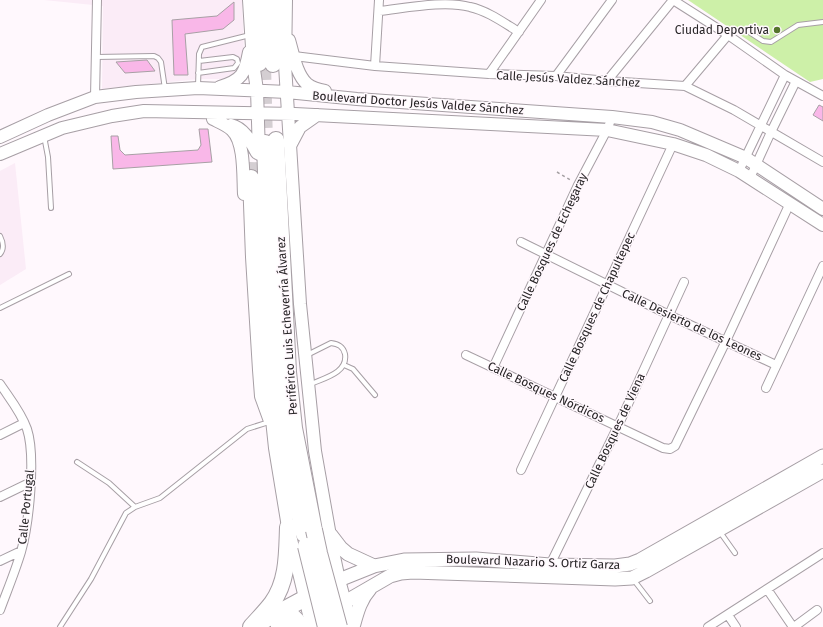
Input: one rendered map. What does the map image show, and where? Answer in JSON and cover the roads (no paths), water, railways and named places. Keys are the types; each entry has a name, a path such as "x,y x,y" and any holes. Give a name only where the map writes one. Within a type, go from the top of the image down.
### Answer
{"highway":[{"path":"260,0 254,38 266,64"},
{"path":"266,64 272,0"},
{"name":"Periférico Luis Echeverría Álvarez","path":"273,146 282,256 288,372 294,428 309,532 299,624"},
{"name":"Periférico Luis Echeverría Álvarez","path":"273,146 269,261 279,404 295,496 319,553 339,627"},
{"path":"251,178 254,257 263,392 271,420"},
{"path":"282,256 289,279 300,410 307,462 328,543"},
{"path":"266,319 273,377 279,404"},
{"path":"252,627 273,602 282,581 286,568 288,527"},
{"name":"Boulevard Nazario S. Ortiz Garza","path":"299,624 304,598 339,580"},
{"name":"Boulevard Nazario S. Ortiz Garza","path":"252,627 299,624 345,602"}],"main road":[{"path":"214,88 233,83 242,76 246,66 254,38 249,0"},
{"path":"286,0 286,28 299,71 306,84 313,88 357,99"},
{"path":"286,28 266,64 257,90 257,113 273,146 300,304 308,385 329,553 322,557 302,559 295,556"},
{"path":"266,64 287,92 288,114 273,146 260,245 266,319 271,420 288,527 304,598 299,624"},
{"name":"Boulevard Doctor Jesús Valdez Sánchez","path":"0,137 48,115 95,97 198,88 287,92 357,99 612,117 652,122 680,130 751,161 823,209"},
{"name":"Boulevard Doctor Jesús Valdez Sánchez","path":"0,154 62,128 112,116 144,111 317,115 607,130 673,144 706,155 739,171 823,224"},
{"path":"176,111 213,119 236,126 250,140 273,146 317,115"},
{"path":"213,119 233,130 241,148 246,223 248,287 254,362 259,386 263,392"},
{"name":"Boulevard Nazario S. Ortiz Garza","path":"339,580 374,566 404,560 476,559 550,565 615,566 630,564 640,560 823,456"},
{"name":"Boulevard Nazario S. Ortiz Garza","path":"345,602 390,576 401,573 413,572 615,580 632,578 783,495 823,471"},
{"path":"775,483 783,495"},
{"path":"328,543 341,548 348,554 374,566"},
{"path":"328,543 352,627"},
{"path":"352,627 364,596 376,584"}],"street":[{"path":"95,97 97,0"},
{"path":"375,66 380,0"},
{"path":"489,74 541,0"},
{"path":"556,76 612,0"},
{"path":"607,81 673,0 728,35 785,75 823,96"},
{"path":"379,11 459,4 482,11 519,32"},
{"path":"685,86 728,35"},
{"name":"Calle Jesús Valdez Sánchez","path":"294,56 375,66 489,74 556,76 685,86 734,110 823,162"},
{"path":"750,178 751,161 761,125 785,75"},
{"path":"739,171 751,161 771,132 796,81"},
{"name":"Calle Bosques de Echegaray","path":"493,368 578,185 607,130 612,117"},
{"name":"Calle Bosques de Chapultepec","path":"521,470 554,396 608,285 673,144"},
{"path":"726,341 790,203"},
{"name":"Calle Desierto de los Leones","path":"521,242 669,315 776,365"},
{"path":"766,388 823,266"},
{"name":"Calle Bosques de Viena","path":"544,578 618,426 684,282"},
{"name":"Calle Bosques Nórdicos","path":"466,355 670,450 675,446 726,341"},
{"name":"Calle Portugal","path":"0,384 19,412 31,444 31,482 21,551 0,610"},
{"path":"0,435 24,423"},
{"path":"0,497 31,482"},
{"path":"0,561 21,551"},
{"path":"708,627 822,553"},
{"path":"767,589 793,627 817,610"},
{"path":"728,615 736,627"}],"lane":[{"path":"746,30 762,41 771,42 798,26 823,22"},
{"path":"198,88 200,50 202,47 254,38"},
{"path":"96,57 154,56 161,62 166,90"},
{"path":"198,73 234,68 238,63 237,59 233,57 199,61"},
{"path":"43,136 48,157 51,208"},
{"path":"0,236 3,243 3,248 0,254"},
{"path":"0,308 70,274"},
{"path":"305,356 331,343 339,345 344,350 345,358 344,365 340,371 308,385"},
{"path":"344,365 353,369 375,395"},
{"path":"60,627 91,579 126,513 135,506 160,498 247,429 271,420"},
{"path":"77,462 109,483 135,506"},
{"path":"719,530 735,553"},
{"path":"632,578 650,601"}],"tunnel":[{"path":"263,64 265,143"},
{"path":"251,178 253,134"}],"place":[{"name":"Ciudad Deportiva","path":"777,30"}]}
